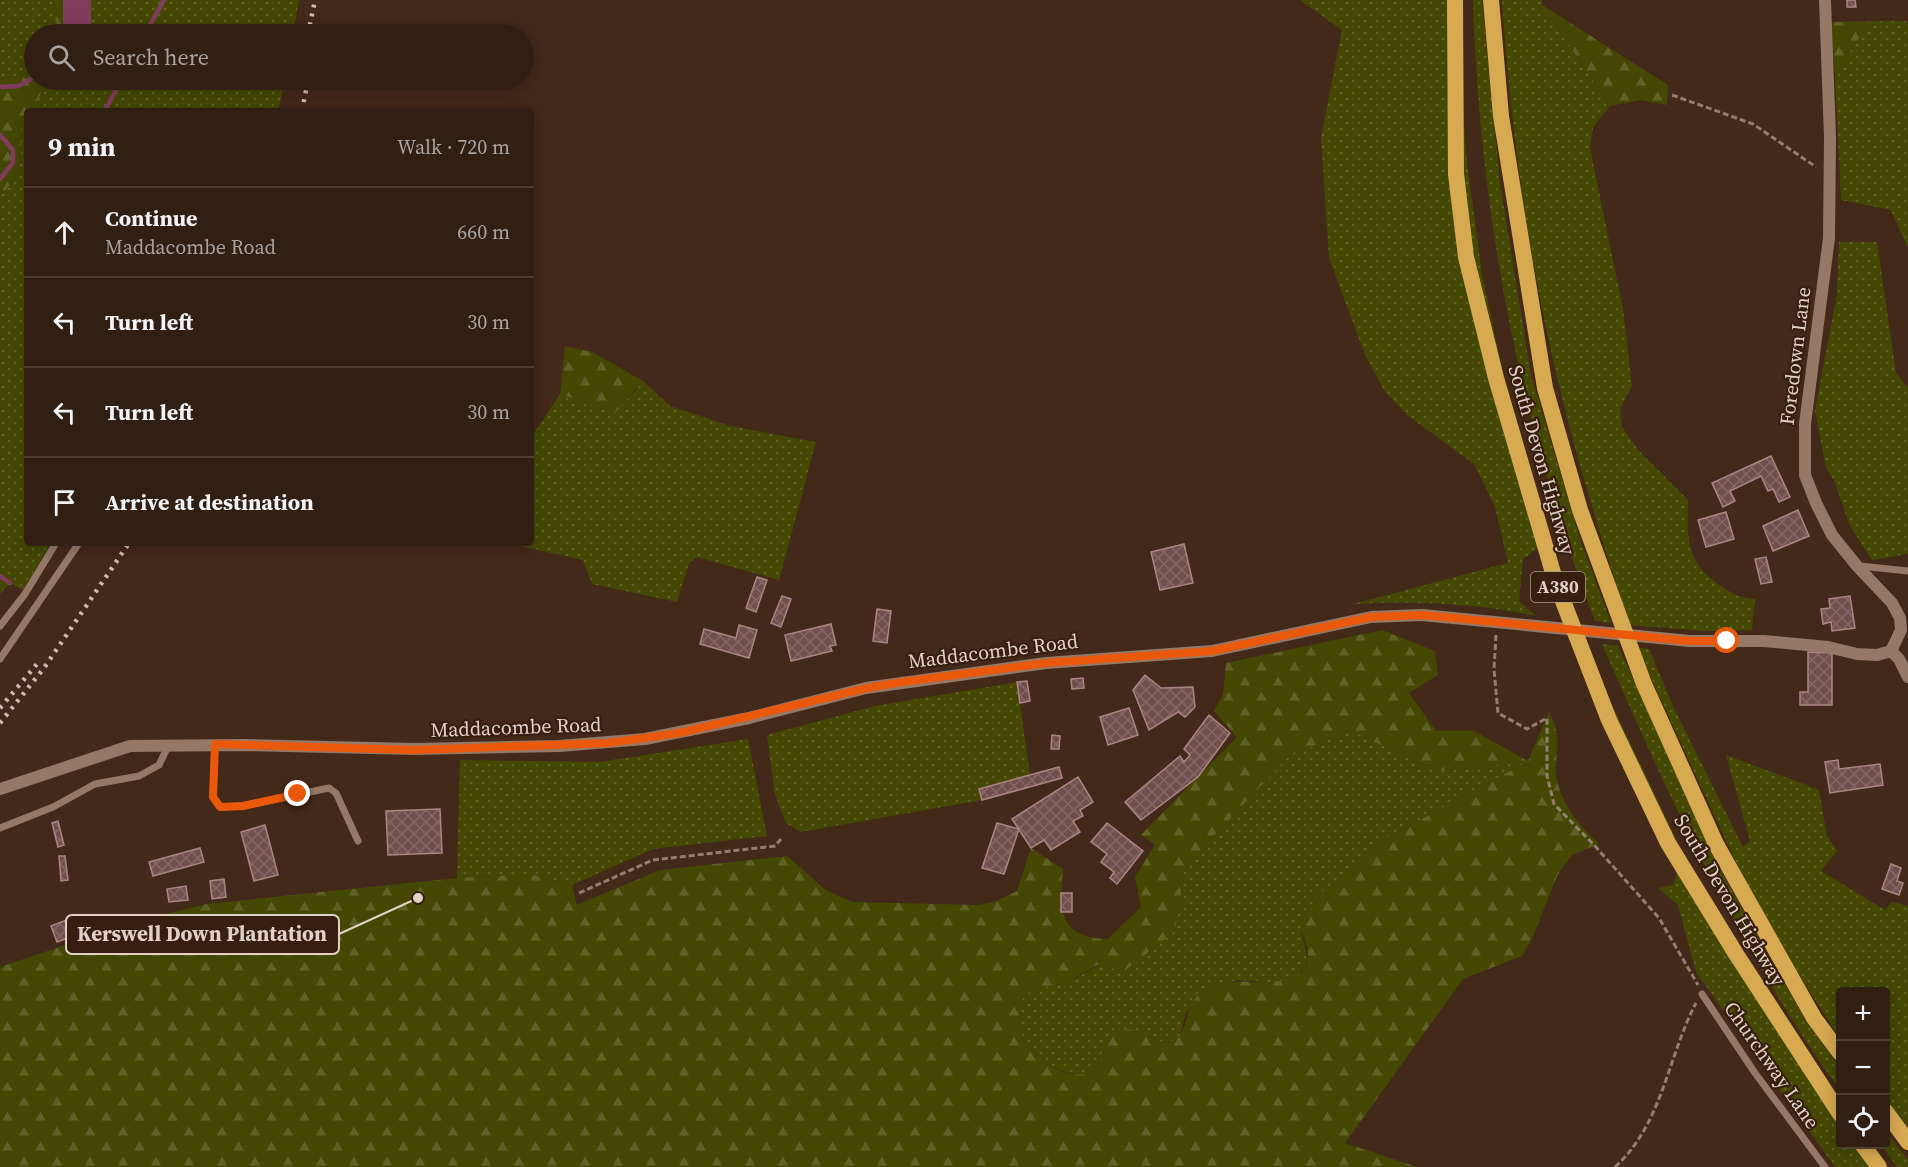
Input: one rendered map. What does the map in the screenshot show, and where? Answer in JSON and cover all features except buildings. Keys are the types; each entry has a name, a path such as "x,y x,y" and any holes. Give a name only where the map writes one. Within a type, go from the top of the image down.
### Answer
{"highway":[{"name":"South Devon Highway","path":"1455,0 1456,174 1466,257 1496,378 1556,583 1609,720 1668,843 1836,1108"},
{"name":"South Devon Highway","path":"1491,0 1501,116 1545,388 1580,510 1644,684 1716,844 1814,1018 1836,1048"},
{"path":"1890,1117 1908,1142"},
{"path":"1866,1149 1879,1167"}],"street":[{"name":"Foredown Lane","path":"1825,0 1830,137 1829,238 1805,424 1805,475 1832,534 1857,566 1892,603 1900,618 1902,630 1891,651"},
{"name":"Maddacombe Road","path":"0,789 118,747 215,744 415,750 608,743 691,731 898,682 1046,663 1212,651 1371,617 1422,615 1690,641 1764,641 1828,647 1857,654 1877,655 1891,651"},
{"path":"1891,651 1899,658 1908,677"}],"lane":[{"path":"0,626 25,594 54,546"},
{"path":"0,659 78,546"},
{"path":"1857,566 1908,571"},
{"path":"0,828 53,807 95,784 140,776 159,765 169,744"},
{"path":"215,744 213,797 220,807 243,806 329,788 336,793 357,842"},
{"name":"Churchway Lane","path":"1702,994 1755,1073 1825,1167"}],"path":[{"path":"1672,95 1753,124 1810,161 1829,179"},
{"path":"1497,622 1494,669 1498,713 1527,729 1547,718 1547,776 1554,804 1659,918 1702,994"},
{"path":"579,893 653,860 775,846 782,838"},
{"name":"Churchway Lane","path":"1615,1167 1637,1140 1663,1091 1688,1019 1702,994"}],"green space":[{"path":"0,0 53,0 56,24 24,24 24,74 0,79"},
{"path":"53,0 83,0 84,24 56,24"},
{"path":"83,0 299,0 295,24 84,24"},
{"path":"1300,0 1455,0 1467,163 1482,274 1539,547 1523,559 1519,601 1536,616 1491,608 1445,604 1353,604 1508,563 1495,507 1474,464 1407,415 1385,392 1365,355 1329,258 1321,138 1342,30"},
{"path":"1473,0 1482,0 1500,183 1531,375 1581,542 1611,623 1595,621 1568,547 1525,394 1494,237 1477,79"},
{"path":"1502,0 1542,0 1542,5 1610,106 1593,127 1590,148 1623,309 1632,386 1620,409 1622,427 1638,450 1688,500 1691,549 1701,568 1709,577 1729,591 1741,597 1755,599 1752,630 1704,631 1629,625 1574,445 1538,290 1522,194 1510,97"},
{"path":"1542,5 1668,85 1667,105 1641,100 1610,106"},
{"path":"1870,21 1907,21 1908,248 1891,210 1841,200 1835,75"},
{"path":"1870,21 1835,75 1831,22"},
{"path":"24,74 24,90 42,90 36,108 24,108 19,166 8,188 0,196 0,79"},
{"path":"42,90 283,90 279,108 36,108"},
{"path":"24,126 24,546 49,546 23,590 10,583 0,594 0,196 17,173 21,129"},
{"path":"1839,242 1877,242 1896,373 1908,388 1908,554 1872,560 1850,526 1834,480 1826,468 1815,411 1837,294"},
{"path":"565,346 592,352 643,381 615,413 560,394"},
{"path":"643,381 670,406 730,426 816,442 779,580 697,557 689,563 677,602 592,584 583,560 520,546 534,546 534,433 560,394 574,399 632,395"},
{"path":"1382,630 1435,651 1438,675 1409,693 1436,731 1474,731 1528,761 1549,712 1555,725 1556,774 1562,797 1575,818 1599,844 1572,855 1557,876 1532,939 1522,956 1463,979 1345,1143 1417,1167 0,1167 0,967 140,920 207,904 457,878 529,874 572,885 577,905 660,870 787,856 827,891 853,902 980,905 999,900 1017,891 1031,848 1063,869 1062,908 1065,919 1071,927 1079,933 1108,939 1141,907 1135,877 1155,845 1141,835 1237,737 1214,711 1223,694 1226,663","holes":["1350,730 1435,771 1525,763 1385,839 1317,896 1300,922 1308,958 1305,969 1298,976 1274,982 1226,982 1207,989 1195,998 1182,1033 1171,1042 1156,1040 1129,1029 1113,1033 1105,1041 1099,1064 1092,1073 1079,1075 1055,1068 1044,1061 1026,1042 1021,1030 1019,1012 1022,1001 1029,993 1064,983 1097,965 1124,971 1174,932 1181,903 1181,871 1288,757"]},
{"path":"1582,642 1707,904 1836,1113 1836,1149 1862,1149 1877,1167 1835,1167 1696,972 1678,905 1658,888 1673,885 1678,870"},
{"path":"1602,644 1618,646 1722,873 1805,1019 1836,1062 1836,1084 1770,985 1739,930 1654,760"},
{"path":"1637,648 1649,649 1673,706 1743,847 1750,841 1726,755 1819,790 1827,836 1837,851 1821,871 1885,910 1892,902 1908,906 1908,1131 1890,1106 1890,987 1836,987 1836,1032 1801,978 1742,875"},
{"path":"1017,682 1030,775 979,789 982,800 801,832 786,823 775,795 767,735 875,706"},
{"path":"1350,730 1435,771 1527,762 1385,839 1301,931 1308,960 1302,971 1294,978 1273,982 1226,983 1187,1011 1179,1036 1171,1042 1156,1040 1129,1029 1113,1033 1106,1041 1099,1064 1092,1073 1075,1074 1063,1071 1040,1059 1027,1044 1018,1025 1019,1005 1024,997 1037,989 1062,983 1092,969 1181,903 1181,871 1288,757"},
{"path":"748,739 767,836 653,849 572,885 529,874 457,878 460,760 600,762"},
{"path":"1890,1136 1908,1160 1908,1167 1897,1167 1884,1149 1890,1149"}],"waterway":[{"path":"77,0 77,24"},
{"path":"151,24 164,0"},
{"path":"0,87 19,86 24,83"},
{"path":"107,108 116,90"},
{"path":"0,135 13,150 13,163 0,179"},
{"path":"0,576 10,583"}],"railway":[{"path":"310,24 315,0"},
{"path":"303,108 306,90"},
{"path":"0,723 44,668 127,546"},
{"path":"0,708 37,664"}],"place":[{"name":"Kerswell Down Plantation","path":"418,898"}],"route":[{"path":"298,794 243,806 220,807 213,797 215,744 415,750 543,747 645,739 749,718 867,688 902,682 1046,663 1141,654 1212,651 1371,617 1422,615 1690,641 1727,641"}]}
